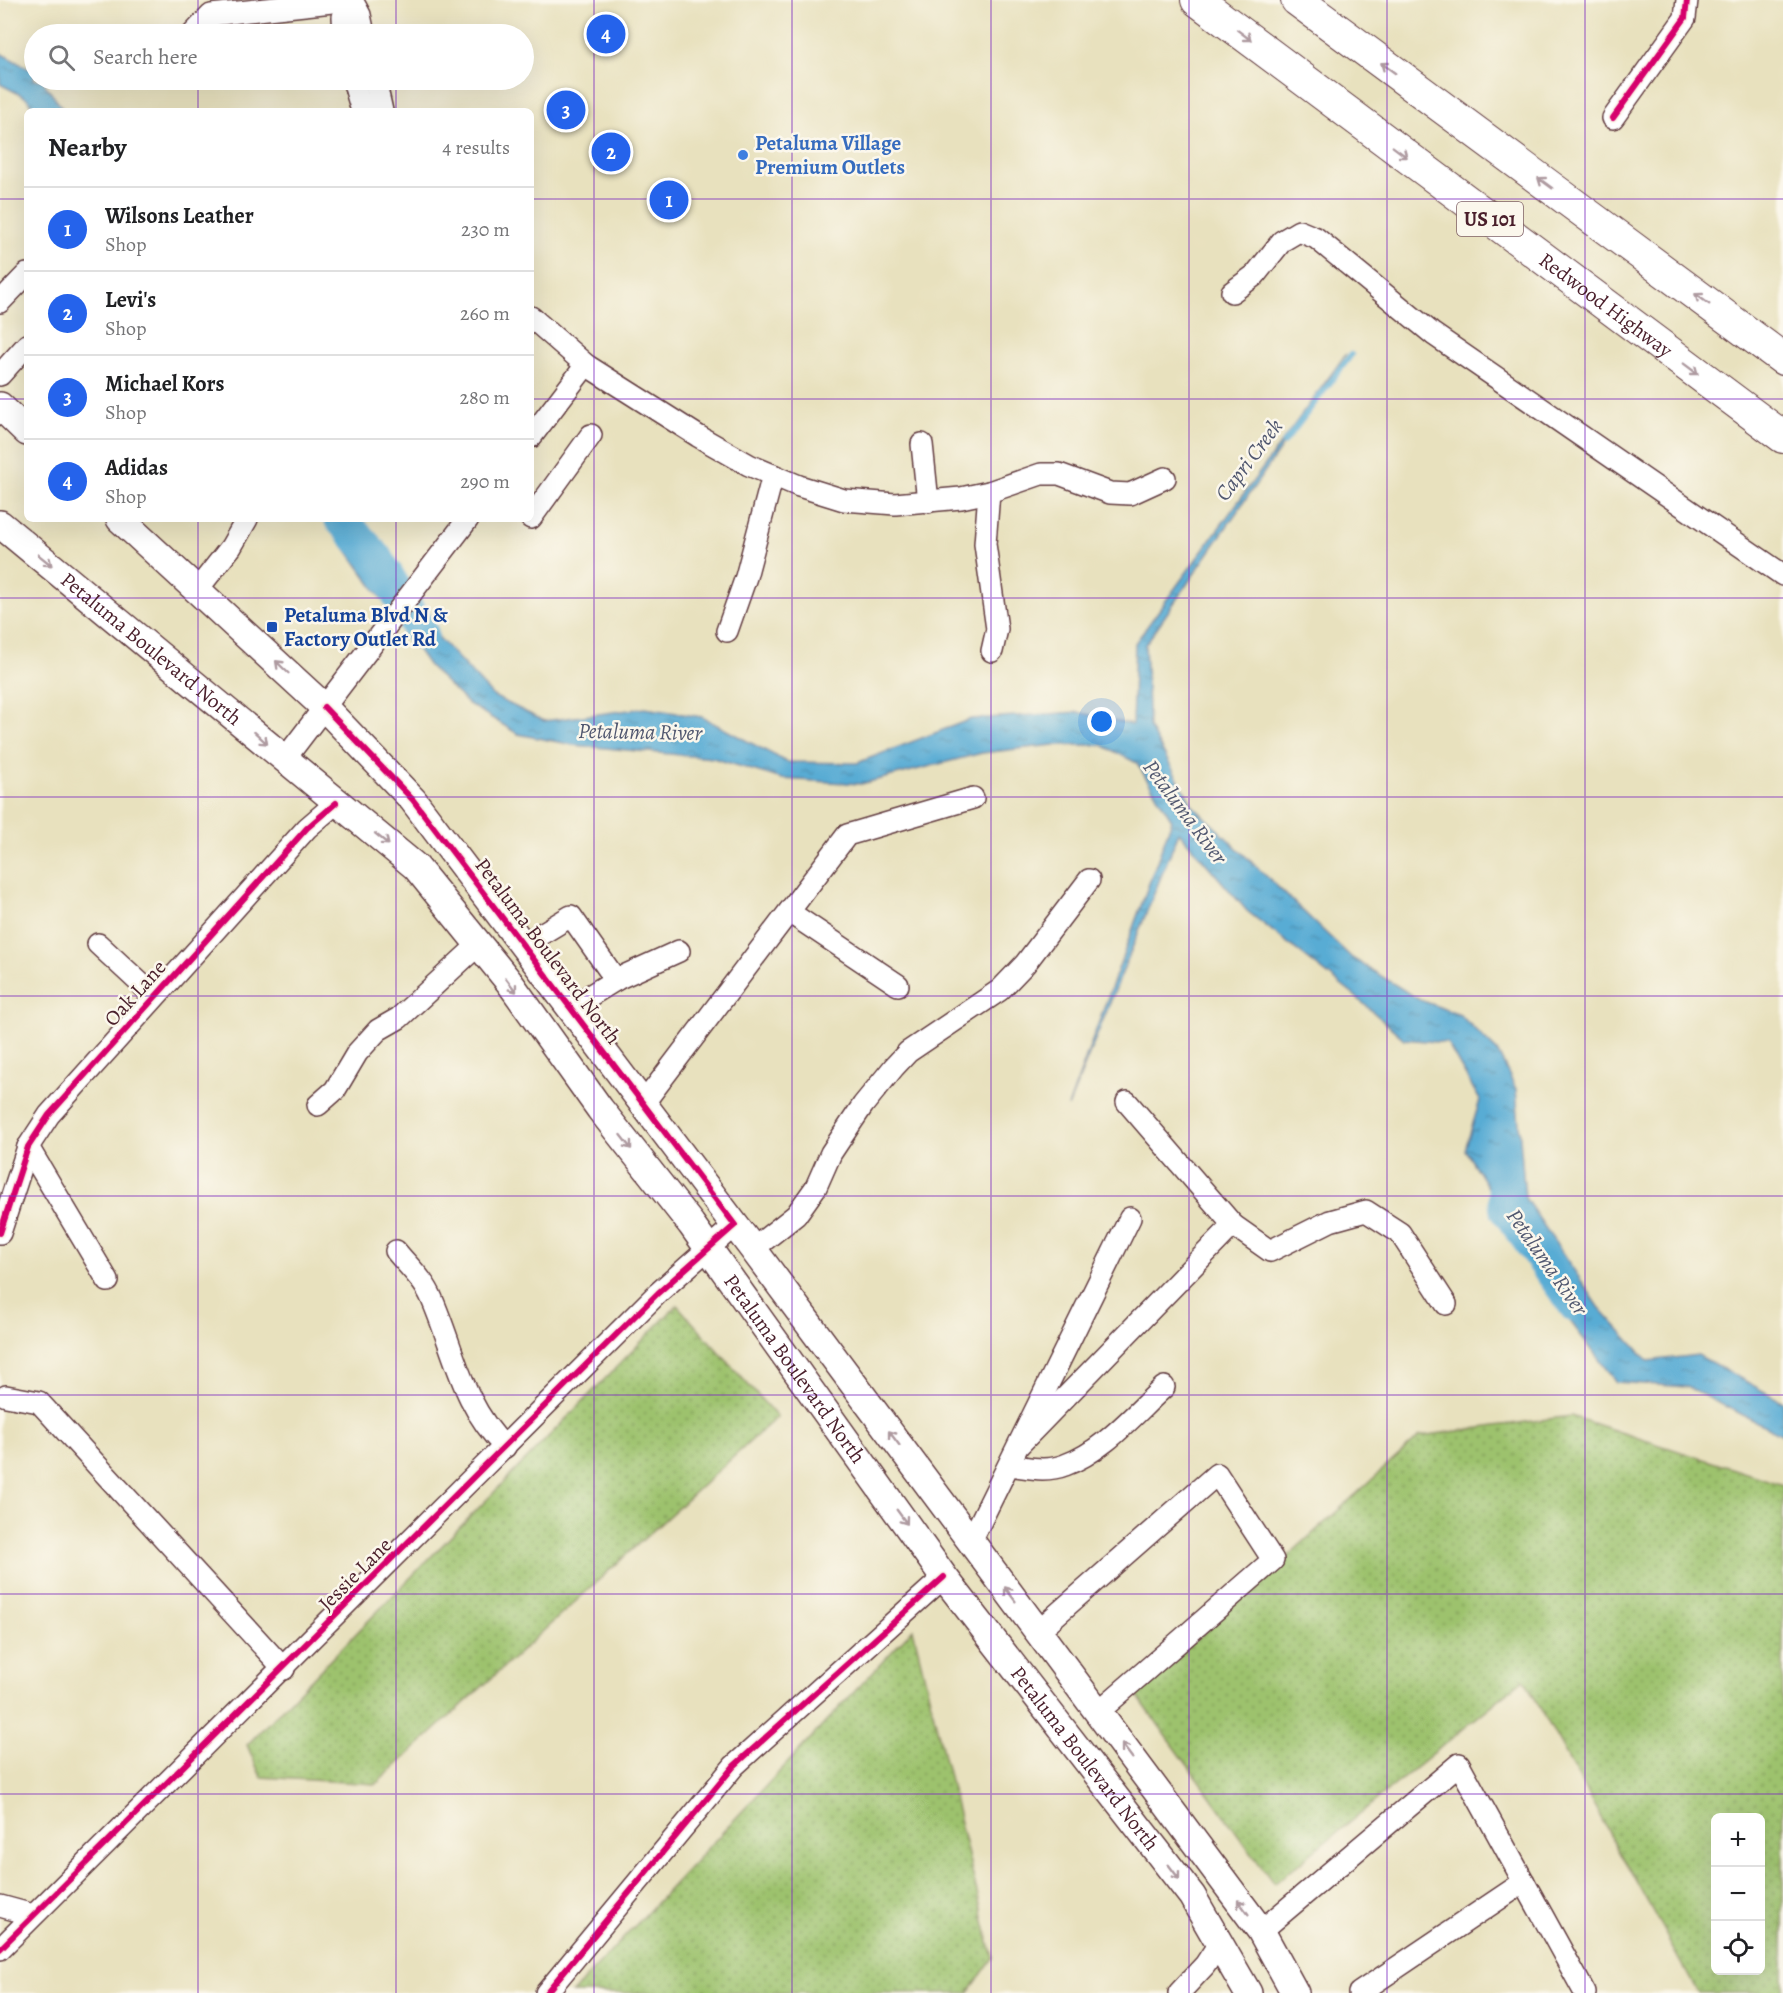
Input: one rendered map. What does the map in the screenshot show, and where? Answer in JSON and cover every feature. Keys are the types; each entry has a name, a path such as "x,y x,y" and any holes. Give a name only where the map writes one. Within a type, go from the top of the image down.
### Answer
{"highway":[{"name":"Redwood Highway","path":"1197,0 1783,437"},
{"name":"US 101","path":"1297,0 1783,359"}],"main road":[{"path":"0,406 24,429"},
{"name":"Petaluma Boulevard North","path":"123,522 324,707 413,800 735,1225 1261,1931 1295,1993"},
{"name":"Petaluma Boulevard North","path":"0,524 416,867 510,983 600,1109 708,1248 944,1576 1185,1887 1220,1942 1248,1993"}],"street":[{"path":"202,24 211,15 351,0"},
{"path":"343,24 343,17 351,0"},
{"path":"351,0 360,15 362,24"},
{"path":"1613,118 1685,18 1687,0"},
{"path":"356,90 361,108"},
{"path":"377,90 381,108"},
{"path":"1232,292 1255,275 1282,241 1299,231 1316,238 1433,334 1586,437 1783,575"},
{"path":"0,302 24,277"},
{"path":"534,320 586,365 698,436 749,465 799,486 844,500 895,504 928,502 989,492 1041,474 1059,474 1110,493 1130,494 1165,478"},
{"path":"0,375 24,348"},
{"path":"534,433 586,365"},
{"path":"534,514 591,435"},
{"path":"922,444 928,502"},
{"path":"727,631 746,578 773,475"},
{"path":"989,492 985,544 997,629 992,651"},
{"path":"197,590 231,547 245,522"},
{"path":"284,760 466,522"},
{"path":"643,1104 847,835 973,798"},
{"name":"Oak Lane","path":"0,1233 28,1147 49,1115 307,828 336,803"},
{"path":"753,1250 796,1215 816,1187 831,1153 862,1105 894,1067 908,1052 1000,990 1025,964 1089,880"},
{"path":"789,912 898,985"},
{"path":"523,945 571,916 615,980"},
{"path":"98,944 154,996"},
{"path":"318,1105 335,1090 357,1053 378,1030 399,1018 478,945"},
{"path":"570,1008 615,980 678,951"},
{"path":"1127,1102 1233,1225 1270,1251 1330,1221 1366,1211 1400,1233 1446,1304"},
{"path":"28,1147 108,1281"},
{"path":"971,1541 1130,1218"},
{"name":"Jessie Lane","path":"0,1948 284,1669 658,1293 735,1225"},
{"path":"1020,1444 1233,1225"},
{"path":"396,1251 432,1297 448,1348 468,1394 491,1433 505,1447"},
{"path":"1010,1465 1037,1469 1065,1466 1105,1441 1164,1387"},
{"path":"6,1396 39,1402 284,1669"},
{"path":"1038,1631 1217,1474 1273,1560 1098,1712"},
{"path":"546,1993 734,1766 944,1576"},
{"path":"1261,1931 1459,1764 1585,1993"},
{"path":"1359,1993 1524,1882"},
{"path":"0,1906 33,1915"},
{"path":"1179,1993 1205,1965 1220,1942"}],"green space":[{"path":"677,1305 777,1417 376,1784 261,1777 247,1745"},
{"path":"1571,1416 1783,1485 1783,1993 1698,1993 1524,1679 1274,1884 1136,1694 1420,1436"},
{"path":"913,1629 993,1958 968,1993 572,1993"}],"water":[{"path":"0,53 24,66 24,90 49,90 62,108 33,108 27,98 0,84"},
{"path":"1346,354 1145,645 1149,727 1193,806 1352,958 1418,999 1460,1015 1497,1051 1516,1089 1525,1198 1599,1307 1648,1361 1698,1355 1783,1402 1783,1435 1687,1387 1616,1382 1567,1317 1540,1242 1492,1194 1465,1150 1480,1100 1447,1043 1404,1039 1355,996 1247,911 1179,832 1068,1107 1172,820 1137,763 1102,745 1054,745 982,753 861,784 782,779 713,758 573,745 518,734 467,703 429,666 327,522 343,522 364,557 493,696 544,721 645,708 702,717 787,762 857,763 971,719 1078,712 1132,725 1135,643"}],"pier":[{"path":"393,584 427,621 410,644 380,602"}],"waterway":[{"name":"Capri Creek","path":"1284,443 1351,355"},
{"name":"Petaluma River","path":"344,522 377,559 422,634"},
{"name":"Petaluma River","path":"1503,1163 1506,1208 1576,1306"}],"cycle path":[{"path":"1613,118 1685,18 1687,0"},
{"path":"0,1949 658,1293 735,1225 413,800 324,707"},
{"path":"0,1233 28,1147 49,1115 307,828 336,803"},
{"path":"546,1993 734,1766 944,1577"}],"place":[{"name":"Adidas","path":"606,34"},
{"name":"Michael Kors","path":"566,110"},
{"name":"Levi's","path":"611,152"},
{"name":"Petaluma Village Premium Outlets","path":"743,155"},
{"name":"Wilsons Leather","path":"669,200"},
{"name":"Petaluma Blvd N & Factory Outlet Rd","path":"272,627"}]}
